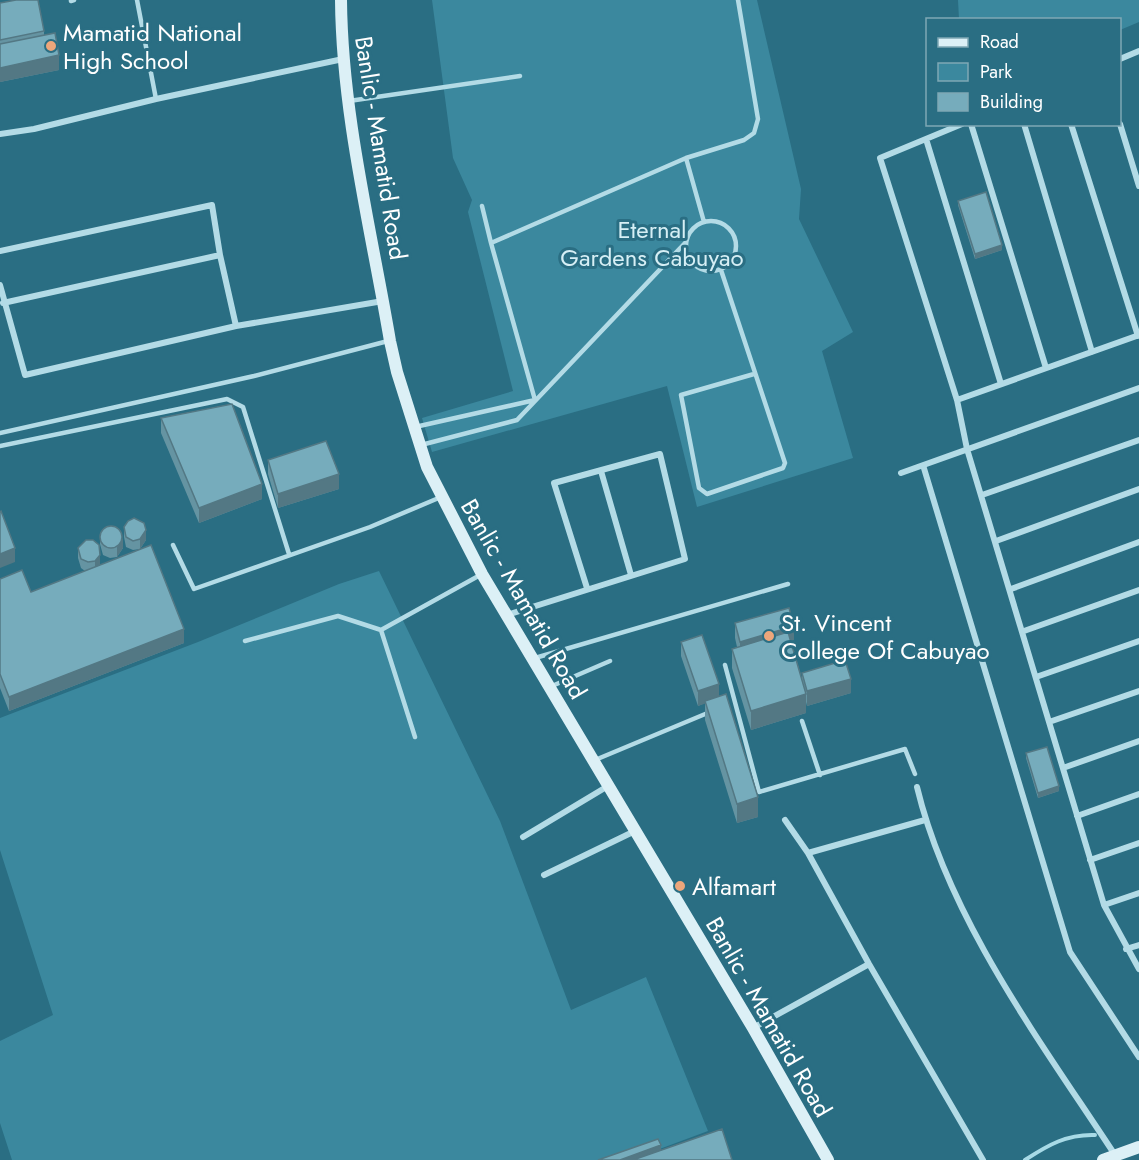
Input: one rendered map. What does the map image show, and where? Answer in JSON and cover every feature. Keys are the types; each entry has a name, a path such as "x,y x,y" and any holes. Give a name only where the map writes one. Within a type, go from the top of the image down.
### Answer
{"main road":[{"name":"Banlic - Mamatid Road","path":"341,0 343,59 349,101 390,341 397,372 427,467 482,574 753,1028 828,1160"},
{"path":"1109,1158 1139,1147"}],"street":[{"path":"1121,58 1139,51"},
{"path":"0,134 34,129 156,99 343,59"},
{"path":"958,126 880,158 957,400 967,449 1024,631 1104,905 1126,949 1139,969"},
{"path":"972,126 1046,368"},
{"path":"1025,126 1092,352"},
{"path":"957,400 1138,335 1072,126"},
{"path":"1120,126 1139,186"},
{"path":"926,140 1001,384"},
{"path":"0,251 212,205 220,255 236,326"},
{"path":"3,303 220,255"},
{"path":"0,285 3,303 26,375 236,326 383,301"},
{"path":"901,473 1139,388"},
{"path":"982,495 1139,440"},
{"path":"506,615 685,559 660,454 554,483 587,588"},
{"path":"923,465 1071,952 1139,1057"},
{"path":"601,471 631,575"},
{"path":"996,541 1139,489"},
{"path":"1011,590 1139,542"},
{"path":"1024,631 1139,590"},
{"path":"1036,677 1139,641"},
{"path":"1049,722 1139,691"},
{"path":"1063,768 1139,741"},
{"path":"523,837 608,786"},
{"path":"917,787 925,820 962,908 1109,1158"},
{"path":"1077,816 1139,794"},
{"path":"785,820 808,853 869,964 983,1160"},
{"path":"808,853 925,820"},
{"path":"544,875 634,831"},
{"path":"1090,860 1139,843"},
{"path":"1104,905 1139,893"},
{"path":"1126,949 1139,945"},
{"path":"753,1028 869,964"}],"lane":[{"path":"137,0 156,99"},
{"path":"491,243 686,158 744,140 754,133 758,119 738,0"},
{"path":"349,101 520,76"},
{"path":"686,158 704,222"},
{"path":"482,206 535,400"},
{"path":"421,445 517,420 686,242 692,230 704,222 724,224 736,240 734,258 721,270 708,272 696,267 687,256 686,242"},
{"path":"721,270 784,458 783,468 707,494 699,488 680,397 683,392 754,374"},
{"path":"0,433 254,376 390,341"},
{"path":"0,446 227,399 243,407 289,554"},
{"path":"414,427 535,400"},
{"path":"173,545 194,589 370,527 442,496"},
{"path":"244,640 339,616 381,630 482,574"},
{"path":"532,658 788,584"},
{"path":"381,630 415,737"},
{"path":"549,687 610,662"},
{"path":"725,665 759,792 905,749 915,774"},
{"path":"723,707 734,702"},
{"path":"593,761 712,711"},
{"path":"802,721 820,775"}],"green space":[{"name":"Eternal Gardens Cabuyao","path":"432,0 757,0 801,189 799,219 853,332 822,351 853,458 697,507 667,386 432,452 422,418 513,391 468,212 472,200 453,158"},
{"path":"958,0 1139,0 1139,22 1121,30 1121,18 959,18"},
{"path":"379,571 500,821 571,1010 646,977 708,1131 630,1160 12,1160 0,1123 0,1041 53,1015 0,850 0,718 198,642 339,584"}],"building":[{"path":"38,0 44,31 0,40 0,3"},
{"path":"55,33 59,55 0,68 0,44"},
{"path":"986,192 1002,245 975,254 958,201"},
{"path":"232,404 262,484 199,508 161,418"},
{"path":"326,441 339,474 278,494 268,460"},
{"path":"0,512 15,548 0,554"},
{"path":"134,518 144,523 146,530 140,539 133,541 126,537 124,527"},
{"path":"111,526 119,529 122,537 119,545 111,548 103,545 100,537 103,529"},
{"path":"86,540 93,540 99,545 100,555 95,561 88,562 81,559 78,548"},
{"path":"151,545 184,629 9,697 0,674 0,579 22,570 31,592"},
{"path":"789,608 794,626 740,642 735,623"},
{"path":"788,632 806,694 751,711 732,649"},
{"path":"702,635 719,684 698,691 681,642"},
{"path":"845,660 851,679 807,691 802,673"},
{"path":"726,694 758,797 737,804 705,701"},
{"path":"1047,747 1059,786 1038,793 1026,753"},
{"path":"722,1129 732,1160 633,1160"},
{"path":"658,1139 661,1145 620,1160 598,1160"}],"waterway":[{"path":"1025,1160 1058,1142 1075,1136 1095,1135"}],"place":[{"name":"Mamatid National High School","path":"51,46"},
{"name":"St. Vincent College Of Cabuyao","path":"769,636"},
{"name":"Alfamart","path":"680,886"}]}
